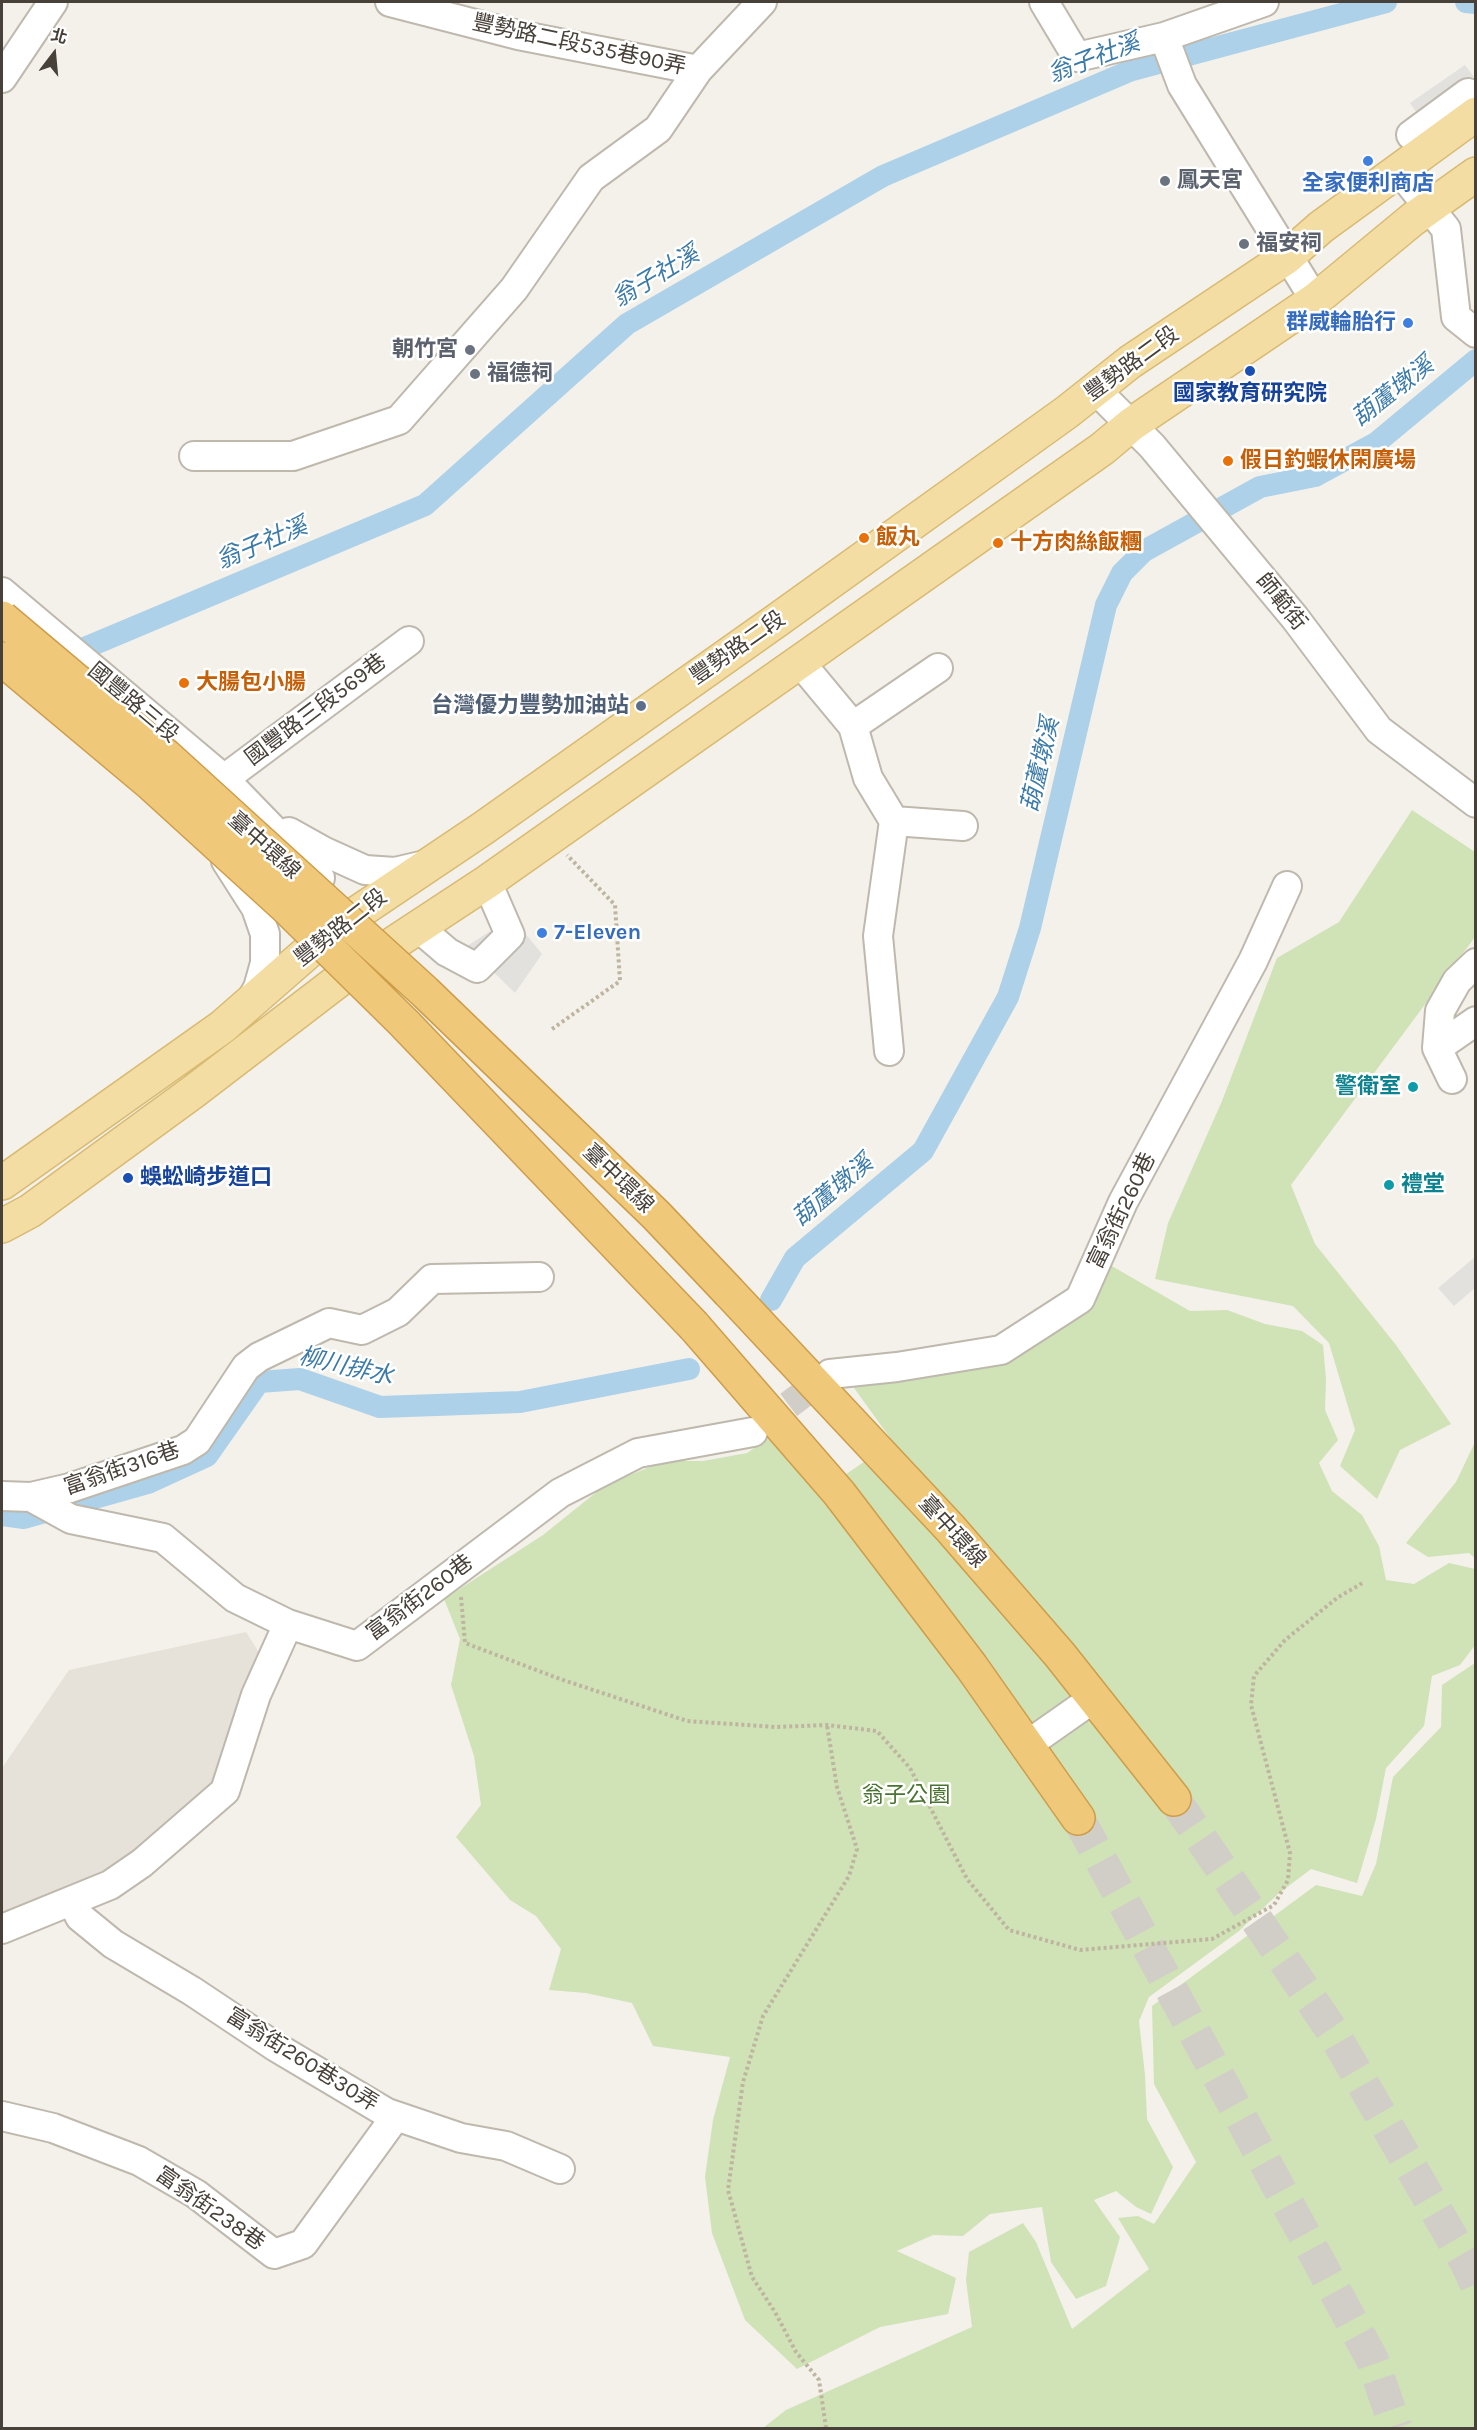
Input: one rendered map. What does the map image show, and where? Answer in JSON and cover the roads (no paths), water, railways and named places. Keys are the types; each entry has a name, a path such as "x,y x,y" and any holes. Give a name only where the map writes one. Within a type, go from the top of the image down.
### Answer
{"highway":[{"name":"臺中環線","path":"2,618 166,756 425,992 656,1215 950,1528 1060,1655 1174,1799"},
{"name":"臺中環線","path":"4,665 150,783 285,906 404,1023 694,1326 839,1493 971,1666 1078,1818"}],"main road":[{"name":"豐勢路二段","path":"2,1184 222,1027 317,944 354,915 482,829 747,641 1096,390 1130,362 1287,256 1320,227 1476,114"},
{"name":"豐勢路二段","path":"2,1226 40,1204 193,1092 347,974 487,882 1102,449 1132,424 1315,300 1428,208 1476,174"}],"street":[{"path":"2,78 53,2"},
{"name":"豐勢路二段535巷90弄","path":"390,2 518,35 698,70"},
{"path":"194,456 293,456 399,420 514,289 591,178 658,129 698,70 762,2"},
{"path":"1044,2 1077,57 1164,37 1264,2"},
{"path":"1164,37 1182,85 1315,300"},
{"path":"1411,135 1468,93 1476,103"},
{"path":"1399,170 1446,229 1456,317 1476,333"},
{"name":"師範街","path":"1096,390 1132,424 1295,618 1379,730 1476,802"},
{"name":"國豐路三段","path":"2,592 224,780 262,816 354,915 392,945"},
{"name":"國豐路三段569巷","path":"224,780 409,641"},
{"path":"799,661 853,726 868,778 894,821 878,936 889,1051"},
{"path":"4,665 219,849 347,974"},
{"path":"853,726 938,668"},
{"name":"國豐路三段","path":"262,816 323,851 365,870 400,872 426,865 437,859"},
{"path":"894,821 963,826"},
{"path":"219,849 256,908 265,934 266,953 262,976 258,988 246,1006"},
{"path":"419,928 447,952 477,968 510,935 487,882"},
{"name":"富翁街260巷","path":"830,1374 897,1367 1001,1350 1080,1299 1123,1203 1253,961 1287,886"},
{"path":"1452,1079 1437,1048 1440,1011 1457,981 1476,963"},
{"path":"1437,1048 1476,1021"},
{"name":"富翁街316巷","path":"32,1497 70,1488 183,1450 197,1441 246,1367 259,1357 329,1323 362,1330 398,1312 432,1279 539,1277"},
{"name":"富翁街260巷","path":"288,1624 357,1646 561,1493 638,1453 753,1432"},
{"path":"2,1496 32,1497 71,1519 163,1538 235,1598 288,1624 255,1695 225,1791 142,1863 110,1885 2,1929"},
{"path":"1027,1745 1094,1698"},
{"name":"富翁街260巷30弄","path":"72,1901 80,1917 113,1944 192,1991 276,2048 396,2116 461,2138 506,2146 560,2169"},
{"name":"富翁街238巷","path":"2,2116 53,2128 139,2161 196,2194 274,2254 303,2244 396,2116"}],"waterway":[{"name":"翁子社溪","path":"61,658 425,505 627,324 883,176 1132,70 1386,2"},
{"name":"翁子社溪","path":"1466,2 1476,3"},
{"name":"葫蘆墩溪","path":"771,1300 795,1258 923,1151 1008,997 1030,928 1106,605 1122,573 1144,551 1260,487 1315,476 1376,443 1476,360"},
{"name":"柳川排水","path":"2,1515 24,1518 148,1483 207,1456 259,1382 300,1379 380,1407 520,1402 689,1369"}],"tunnel":[{"path":"755,1430 830,1374"},
{"path":"1174,1799 1331,2029 1467,2264 1476,2284"},
{"path":"1078,1818 1372,2359 1396,2428"}],"place":[{"name":"全家便利商店","path":"1368,161"},
{"name":"鳳天宮","path":"1165,181"},
{"name":"福安祠","path":"1244,244"},
{"name":"群威輪胎行","path":"1408,323"},
{"name":"朝竹宮","path":"470,350"},
{"name":"國家教育研究院","path":"1250,371"},
{"name":"福德祠","path":"475,374"},
{"name":"假日釣蝦休閑廣場","path":"1228,461"},
{"name":"飯丸","path":"864,538"},
{"name":"十方肉絲飯糰","path":"998,543"},
{"name":"大腸包小腸","path":"184,683"},
{"name":"台灣優力豐勢加油站","path":"641,706"},
{"name":"7-Eleven","path":"542,933"},
{"name":"警衛室","path":"1413,1087"},
{"name":"蜈蚣崎步道口","path":"128,1178"},
{"name":"禮堂","path":"1389,1185"}],"park label":[{"name":"翁子公園","path":"906,1796"}]}
